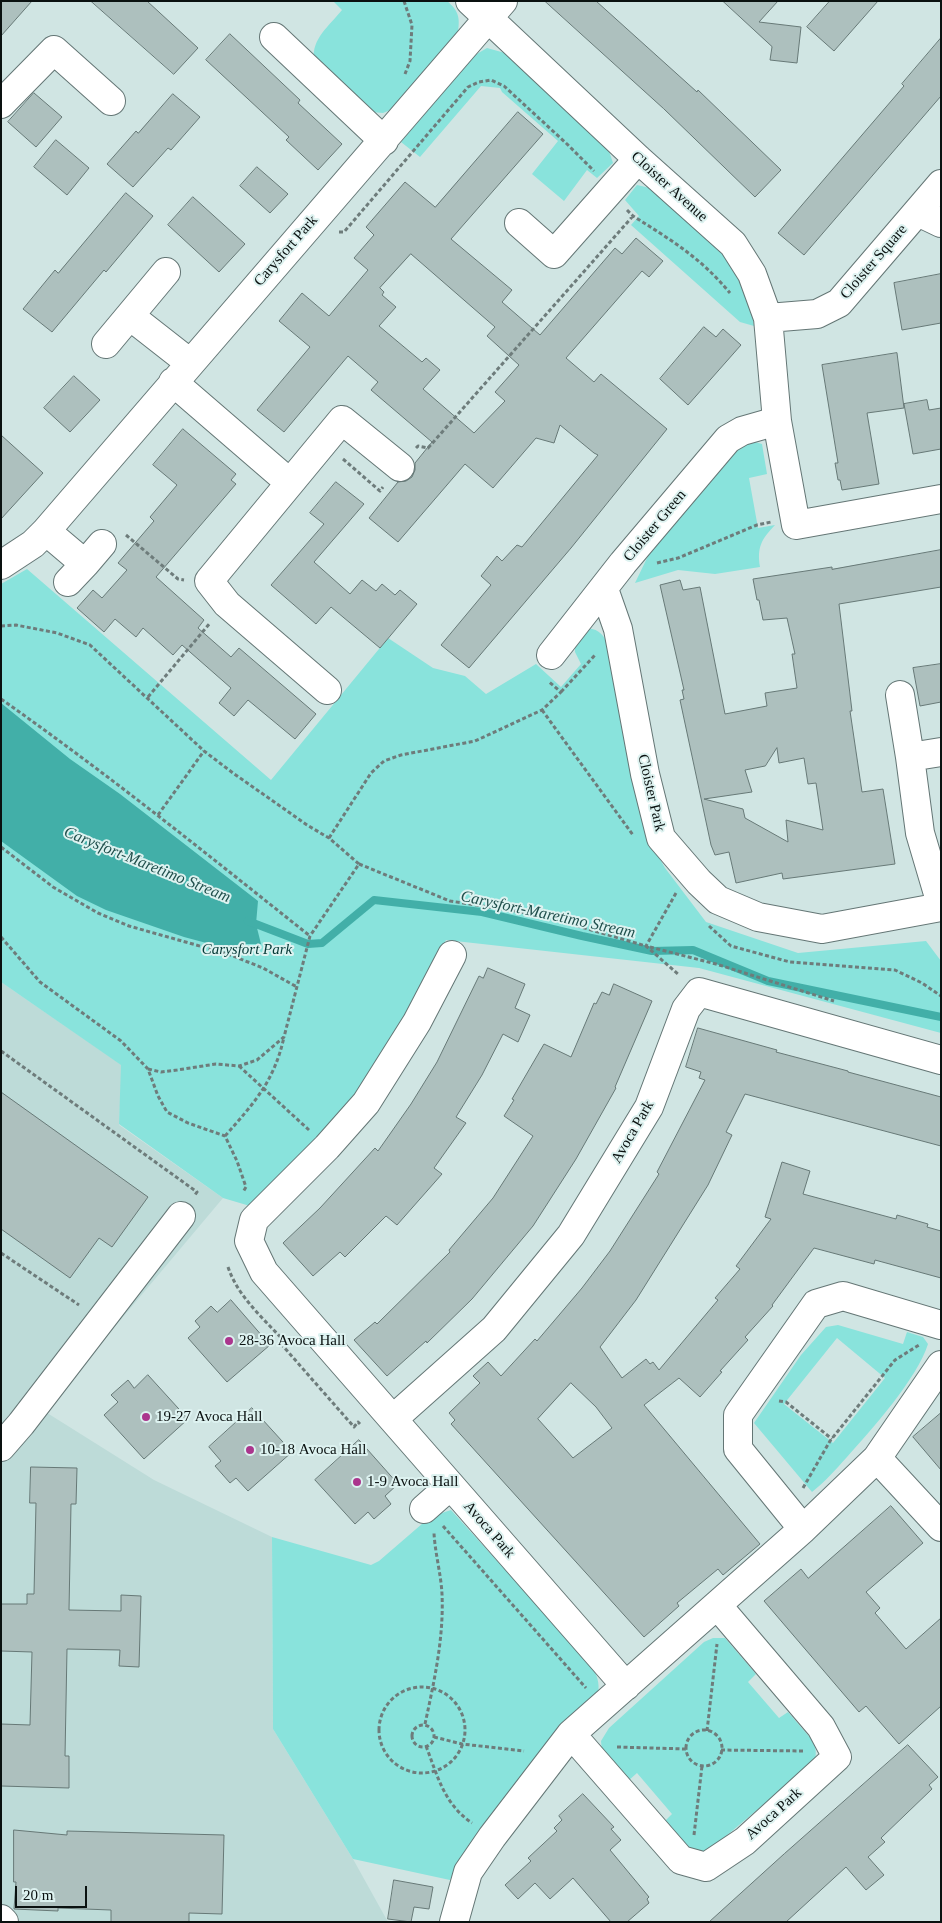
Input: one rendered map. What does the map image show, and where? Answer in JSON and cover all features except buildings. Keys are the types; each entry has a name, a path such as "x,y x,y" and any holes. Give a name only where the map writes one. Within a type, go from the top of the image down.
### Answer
{"street":[{"name":"Carysfort Park","path":"1,565 33,544 46,531 309,225 384,141 487,7"},
{"name":"Cloister Avenue","path":"487,7 638,159 732,244 752,274 768,318 777,421"},
{"path":"274,37 384,141"},
{"path":"1,104 54,50 111,101"},
{"path":"518,222 554,254 638,159"},
{"name":"Cloister Square","path":"768,318 817,314 839,303 929,217 941,184"},
{"path":"106,344 166,272"},
{"path":"130,316 181,373 290,483"},
{"path":"327,690 227,604 209,582 342,420 400,467"},
{"path":"777,421 796,525 941,499"},
{"name":"Cloister Green","path":"550,655 604,589 622,563 728,440 742,431 777,421"},
{"path":"46,531 76,573 102,544"},
{"name":"Cloister Park","path":"604,589 618,629 645,774 661,838 691,891 758,917 822,930 941,906"},
{"path":"900,695 920,833 941,906"},
{"path":"910,757 941,752"},
{"name":"Avoca Park","path":"452,955 417,1022 366,1103 327,1147 254,1220 248,1241 264,1272 626,1686"},
{"path":"698,992 941,1060"},
{"name":"Avoca Park","path":"393,1419 494,1329 571,1235 649,1107 686,1009 698,992"},
{"path":"1,1447 21,1424 181,1216"},
{"path":"796,1519 738,1449 738,1415 816,1304 843,1296 938,1324"},
{"path":"454,1922 468,1872 492,1837 571,1734 626,1686 725,1614 796,1519 877,1458 941,1365"},
{"path":"877,1458 941,1527"},
{"path":"430,1512 450,1486"},
{"path":"725,1614 822,1727 835,1752"},
{"path":"571,1734 681,1860 691,1863"},
{"name":"Avoca Park","path":"691,1863 706,1866 745,1841 837,1756 835,1752"},
{"path":"1,1919 4,1922"}],"path":[{"path":"404,1 412,25 410,61 404,77"},
{"path":"324,442 380,491 418,446 428,448 633,216"},
{"path":"622,563 643,566 678,558 757,525 794,517"},
{"path":"102,544 117,527 178,579 209,582"},
{"path":"148,697 227,604"},
{"path":"1,626 16,625 57,633 90,645 204,751 307,825 329,838 359,864 450,901 540,915 716,964 841,1003"},
{"path":"329,838 371,773 384,761 400,755 475,742 542,710 600,649"},
{"path":"550,655 536,671 561,692"},
{"path":"1,699 60,740 158,815 310,936"},
{"path":"542,710 634,838"},
{"path":"158,815 204,751"},
{"path":"1,847 53,887 98,913 129,926 228,954 264,968 297,987"},
{"path":"225,1136 264,1090 280,1058 310,936 359,864"},
{"path":"669,886 675,894"},
{"path":"675,894 691,891"},
{"path":"675,894 691,891"},
{"path":"646,946 675,894"},
{"path":"703,920 731,946 790,962 895,970 922,983 941,996"},
{"path":"1,937 40,982 121,1041 148,1070 158,1096 167,1112 188,1123 225,1136 237,1161 246,1187 242,1194"},
{"path":"646,946 698,992"},
{"path":"148,1070 161,1072 216,1064 239,1066 257,1060 284,1037"},
{"path":"1,1051 197,1192 181,1216"},
{"path":"239,1066 327,1147"},
{"path":"1,1253 101,1320"},
{"path":"228,1267 239,1291 286,1342 282,1345 354,1426 358,1422 365,1429"},
{"path":"796,1519 832,1439 895,1360 930,1338 938,1324"},
{"path":"786,1402 832,1439"},
{"path":"424,1724 441,1631 442,1594 430,1512"},
{"path":"430,1512 602,1707"},
{"path":"707,1731 718,1635 725,1614"},
{"path":"412,1687 432,1688 449,1696 458,1706 463,1718 465,1731 462,1744 452,1760 436,1770 415,1772 396,1764 382,1748 379,1722 383,1710 390,1700 400,1692 412,1687"},
{"path":"424,1724 431,1727 434,1737 430,1744 419,1747 414,1744 411,1733 414,1727 424,1724"},
{"path":"698,1731 707,1731 718,1737 721,1742 721,1750 718,1759 713,1763 702,1766 691,1760 686,1749 689,1738 693,1734 698,1731"},
{"path":"434,1737 462,1744 524,1751 545,1768"},
{"path":"426,1746 449,1802 462,1816 492,1837"},
{"path":"589,1756 600,1747 686,1749"},
{"path":"721,1750 835,1752"},
{"path":"691,1863 702,1766"}],"shaded area":[{"path":"1,982 122,1065 119,1125 223,1198 44,1411 154,1480 272,1537 273,1729 353,1859 388,1922 1,1922"}],"green space":[{"path":"333,1 447,1 458,15 458,32 395,108 383,113 371,112 314,60 315,45 318,39 342,10"},
{"path":"487,48 505,53 609,151 613,163 597,178 587,170 564,201 532,174 558,141 502,92 500,88 481,86 420,157 401,142 475,55"},
{"path":"637,185 650,188 722,253 739,271 751,302 754,326 740,322 631,225 639,216 625,200"},
{"path":"752,441 762,444 767,474 749,478 758,528 775,525 761,544 759,554 760,567 715,574 678,570 635,583 648,556 722,465 743,443"},
{"name":"Carysfort Park","path":"27,569 271,780 388,638 433,668 465,676 486,694 536,664 561,687 581,664 575,652 575,641 588,628 596,630 603,636 608,646 647,836 665,868 706,922 798,953 926,941 941,961 941,1033 699,968 446,940 391,1045 342,1116 250,1206 223,1198 119,1124 121,1065 1,982 1,584"},
{"path":"838,1325 903,1344 907,1332 923,1337 928,1344 914,1372 893,1403 839,1466 812,1492 754,1423 801,1355 826,1327","holes":["837,1338 885,1378 833,1443 784,1404"]},
{"path":"451,1510 591,1665 599,1686 598,1695 456,1867 450,1880 353,1859 273,1729 272,1537 371,1565 379,1561 430,1517"},
{"path":"713,1638 725,1638 756,1674 748,1682 779,1718 788,1712 813,1741 816,1754 814,1762 707,1852 700,1852 693,1851 682,1844 664,1822 672,1814 637,1773 628,1781 602,1751 601,1741 609,1728 704,1642"}],"water":[{"path":"1,703 70,759 120,794 258,901 256,924 261,944 241,944 225,948 184,937 106,910 77,896 1,841"}],"waterway":[{"name":"Carysfort-Maretimo Stream","path":"248,921 308,944 322,943 374,900 482,912 652,951 693,950 768,981 941,1017"}],"place":[{"name":"28-36 Avoca Hall","path":"229,1341"},
{"name":"19-27 Avoca Hall","path":"146,1417"},
{"name":"10-18 Avoca Hall","path":"250,1450"},
{"name":"1-9 Avoca Hall","path":"357,1482"}]}
